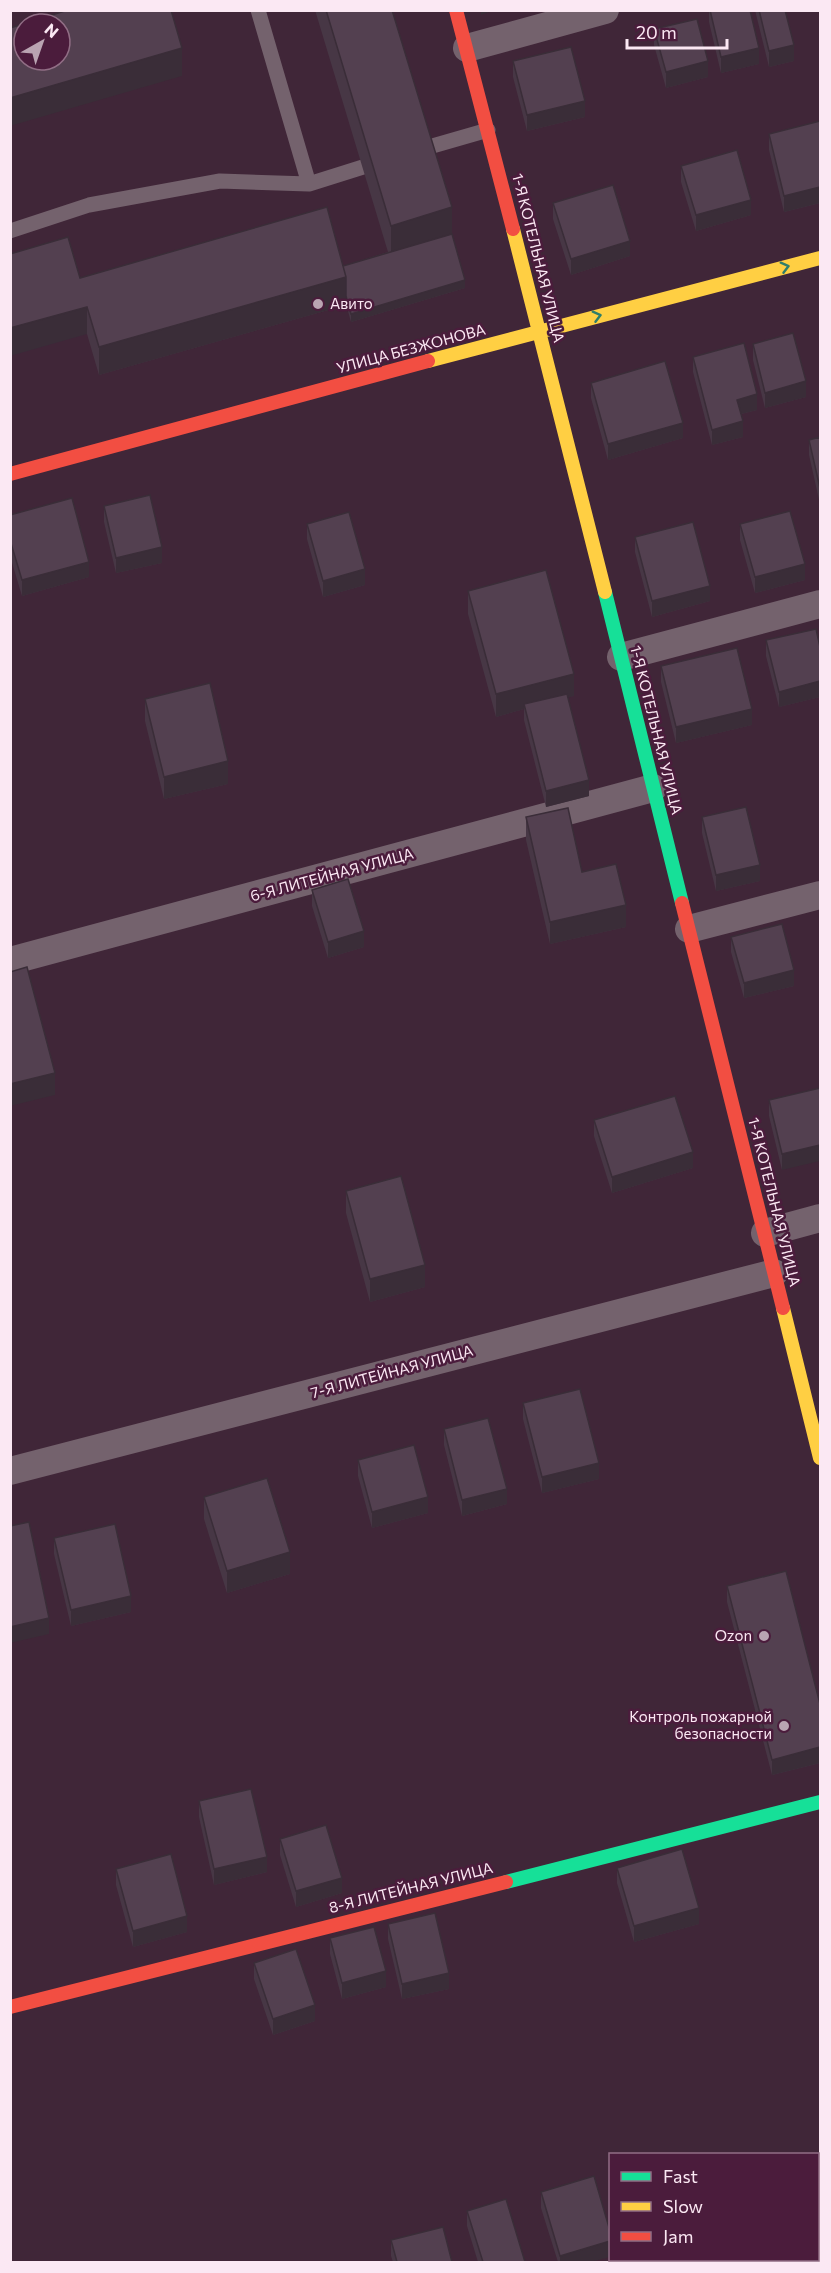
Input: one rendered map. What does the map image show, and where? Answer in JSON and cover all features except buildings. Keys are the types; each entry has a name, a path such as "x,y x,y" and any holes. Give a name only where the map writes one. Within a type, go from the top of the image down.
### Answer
{"street":[{"name":"1-Я КОТЕЛЬНАЯ УЛИЦА","path":"456,10 540,331 820,1458"},
{"path":"467,48 604,10"},
{"name":"УЛИЦА БЕЗЖОНОВА","path":"10,474 820,258"},
{"path":"621,657 820,604"},
{"name":"6-Я ЛИТЕЙНАЯ УЛИЦА","path":"10,962 653,788"},
{"path":"689,929 820,895"},
{"path":"765,1233 820,1218"},
{"name":"7-Я ЛИТЕЙНАЯ УЛИЦА","path":"10,1471 774,1273"},
{"name":"8-Я ЛИТЕЙНАЯ УЛИЦА","path":"10,2007 820,1802"},
{"path":"814,2262 820,2261"}],"lane":[{"path":"258,10 309,183"},
{"path":"422,149 488,130"},
{"path":"10,231 88,205 220,181 309,183 363,167"}],"traffic: fast":[{"path":"605,592 682,903"},
{"path":"506,1882 820,1802"}],"traffic: slow":[{"path":"513,229 605,592"},
{"path":"428,361 820,258"},
{"path":"783,1308 820,1458"}],"traffic: jam":[{"path":"456,10 513,229"},
{"path":"10,474 428,361"},
{"path":"682,903 783,1308"},
{"path":"10,2007 506,1882"}],"place":[{"name":"Авито","path":"318,304"},
{"name":"Ozon","path":"764,1636"},
{"name":"Контроль пожарной безопасности","path":"784,1726"}]}
